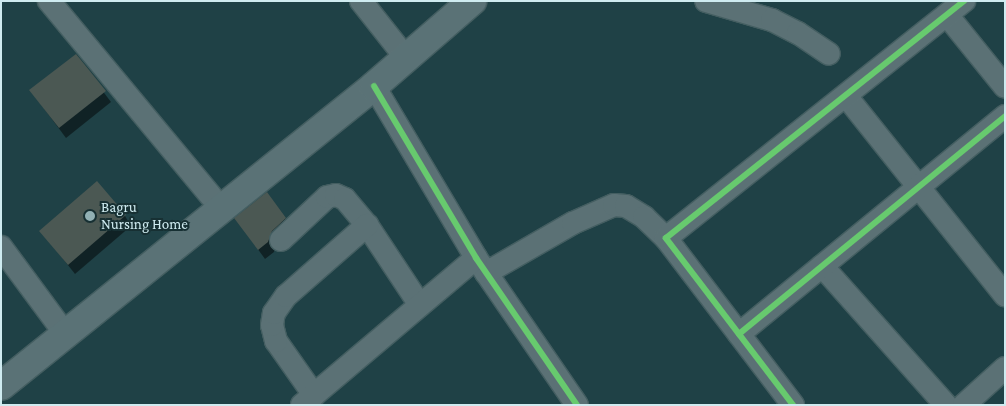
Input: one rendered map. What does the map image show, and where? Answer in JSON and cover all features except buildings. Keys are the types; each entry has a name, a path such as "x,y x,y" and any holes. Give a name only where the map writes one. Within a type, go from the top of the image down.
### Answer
{"main road":[{"path":"1,367 62,329 374,86 401,52 448,1"},
{"path":"1,386 211,196 401,52 472,1"}],"street":[{"path":"48,1 211,196"},
{"path":"361,1 401,52"},
{"path":"706,1 772,20 798,33 829,54"},
{"path":"666,238 955,8 1005,87"},
{"path":"374,86 481,265 577,405"},
{"path":"846,96 1005,295"},
{"path":"739,334 1005,116"},
{"path":"281,240 327,197 336,195 345,199 367,225 420,305"},
{"path":"367,225 286,296 274,313 272,325 276,342 308,400 420,305 481,265 614,205 626,206 644,217 666,238 793,405"},
{"path":"1,247 62,329"},
{"path":"822,266 946,405"},
{"path":"964,405 1005,368"}],"cycle path":[{"path":"793,405 666,238 964,1"},
{"path":"374,86 476,258 577,405"},
{"path":"739,334 1005,116"}],"place":[{"name":"Bagru Nursing Home","path":"90,216"}]}
